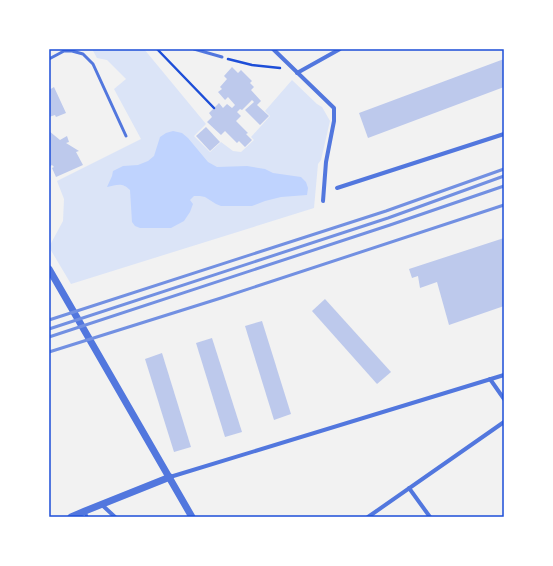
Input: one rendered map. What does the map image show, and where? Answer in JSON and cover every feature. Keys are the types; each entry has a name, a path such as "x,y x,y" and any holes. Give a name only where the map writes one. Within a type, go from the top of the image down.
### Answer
{"street":[{"path":"273,49 334,108 334,121 326,162 322,201"},
{"path":"296,72 340,49"},
{"path":"337,188 504,134"},
{"path":"49,269 192,517"},
{"path":"71,517 86,514 101,504 170,477 504,375"},
{"path":"490,379 504,399"},
{"path":"368,517 504,422"},
{"path":"409,488 430,517"},
{"path":"101,504 115,517"}],"lane":[{"path":"194,49 222,57"},
{"path":"49,58 64,51 72,51 83,54 93,64 126,136"}],"path":[{"path":"157,49 214,108"},
{"path":"222,57 252,65 296,72"}],"shaded area":[{"path":"92,49 144,49 206,124 194,136 210,152 221,142 233,151 241,152 254,140 251,137 270,116 265,111 292,80 322,107 330,121 321,160 318,164 314,208 71,284 49,247 63,221 64,199 57,181 141,139 114,89 126,79 107,60 97,58"}],"water":[{"path":"173,131 182,133 208,162 217,167 247,166 265,169 273,173 301,177 306,182 308,188 307,195 281,197 252,206 221,206 205,197 194,196 190,200 193,204 190,212 184,221 171,228 140,228 135,226 132,222 130,190 122,185 107,187 113,171 123,166 138,165 148,161 154,156 160,137"}],"building":[{"path":"504,59 504,87 368,138 359,113"},
{"path":"232,67 238,73 241,70 252,81 250,83 254,87 251,90 261,101 257,105 269,116 260,125 245,110 254,102 252,100 242,110 240,109 237,112 241,116 236,121 248,133 246,134 252,140 245,147 239,141 237,143 225,131 221,135 207,122 212,117 209,113 219,103 223,108 227,104 232,108 235,105 228,97 225,100 218,92 222,89 220,87 227,79 224,76"},
{"path":"54,87 66,113 56,117 55,115 49,117 49,90"},
{"path":"206,127 220,142 210,151 196,136"},
{"path":"49,131 60,140 67,136 69,142 66,143 79,151 76,152 83,165 56,177 52,168 54,167 52,165 49,167"},
{"path":"504,238 504,306 449,325 437,282 420,288 418,276 412,278 409,269"},
{"path":"325,299 391,372 377,384 312,311"},
{"path":"262,321 291,414 274,420 245,326"},
{"path":"212,338 242,432 225,437 196,343"},
{"path":"162,353 191,447 174,452 145,359"}],"railway":[{"path":"49,320 386,211 504,169"},
{"path":"49,329 388,218 504,176"},
{"path":"49,337 504,186"},
{"path":"49,352 221,298 504,205"}]}
